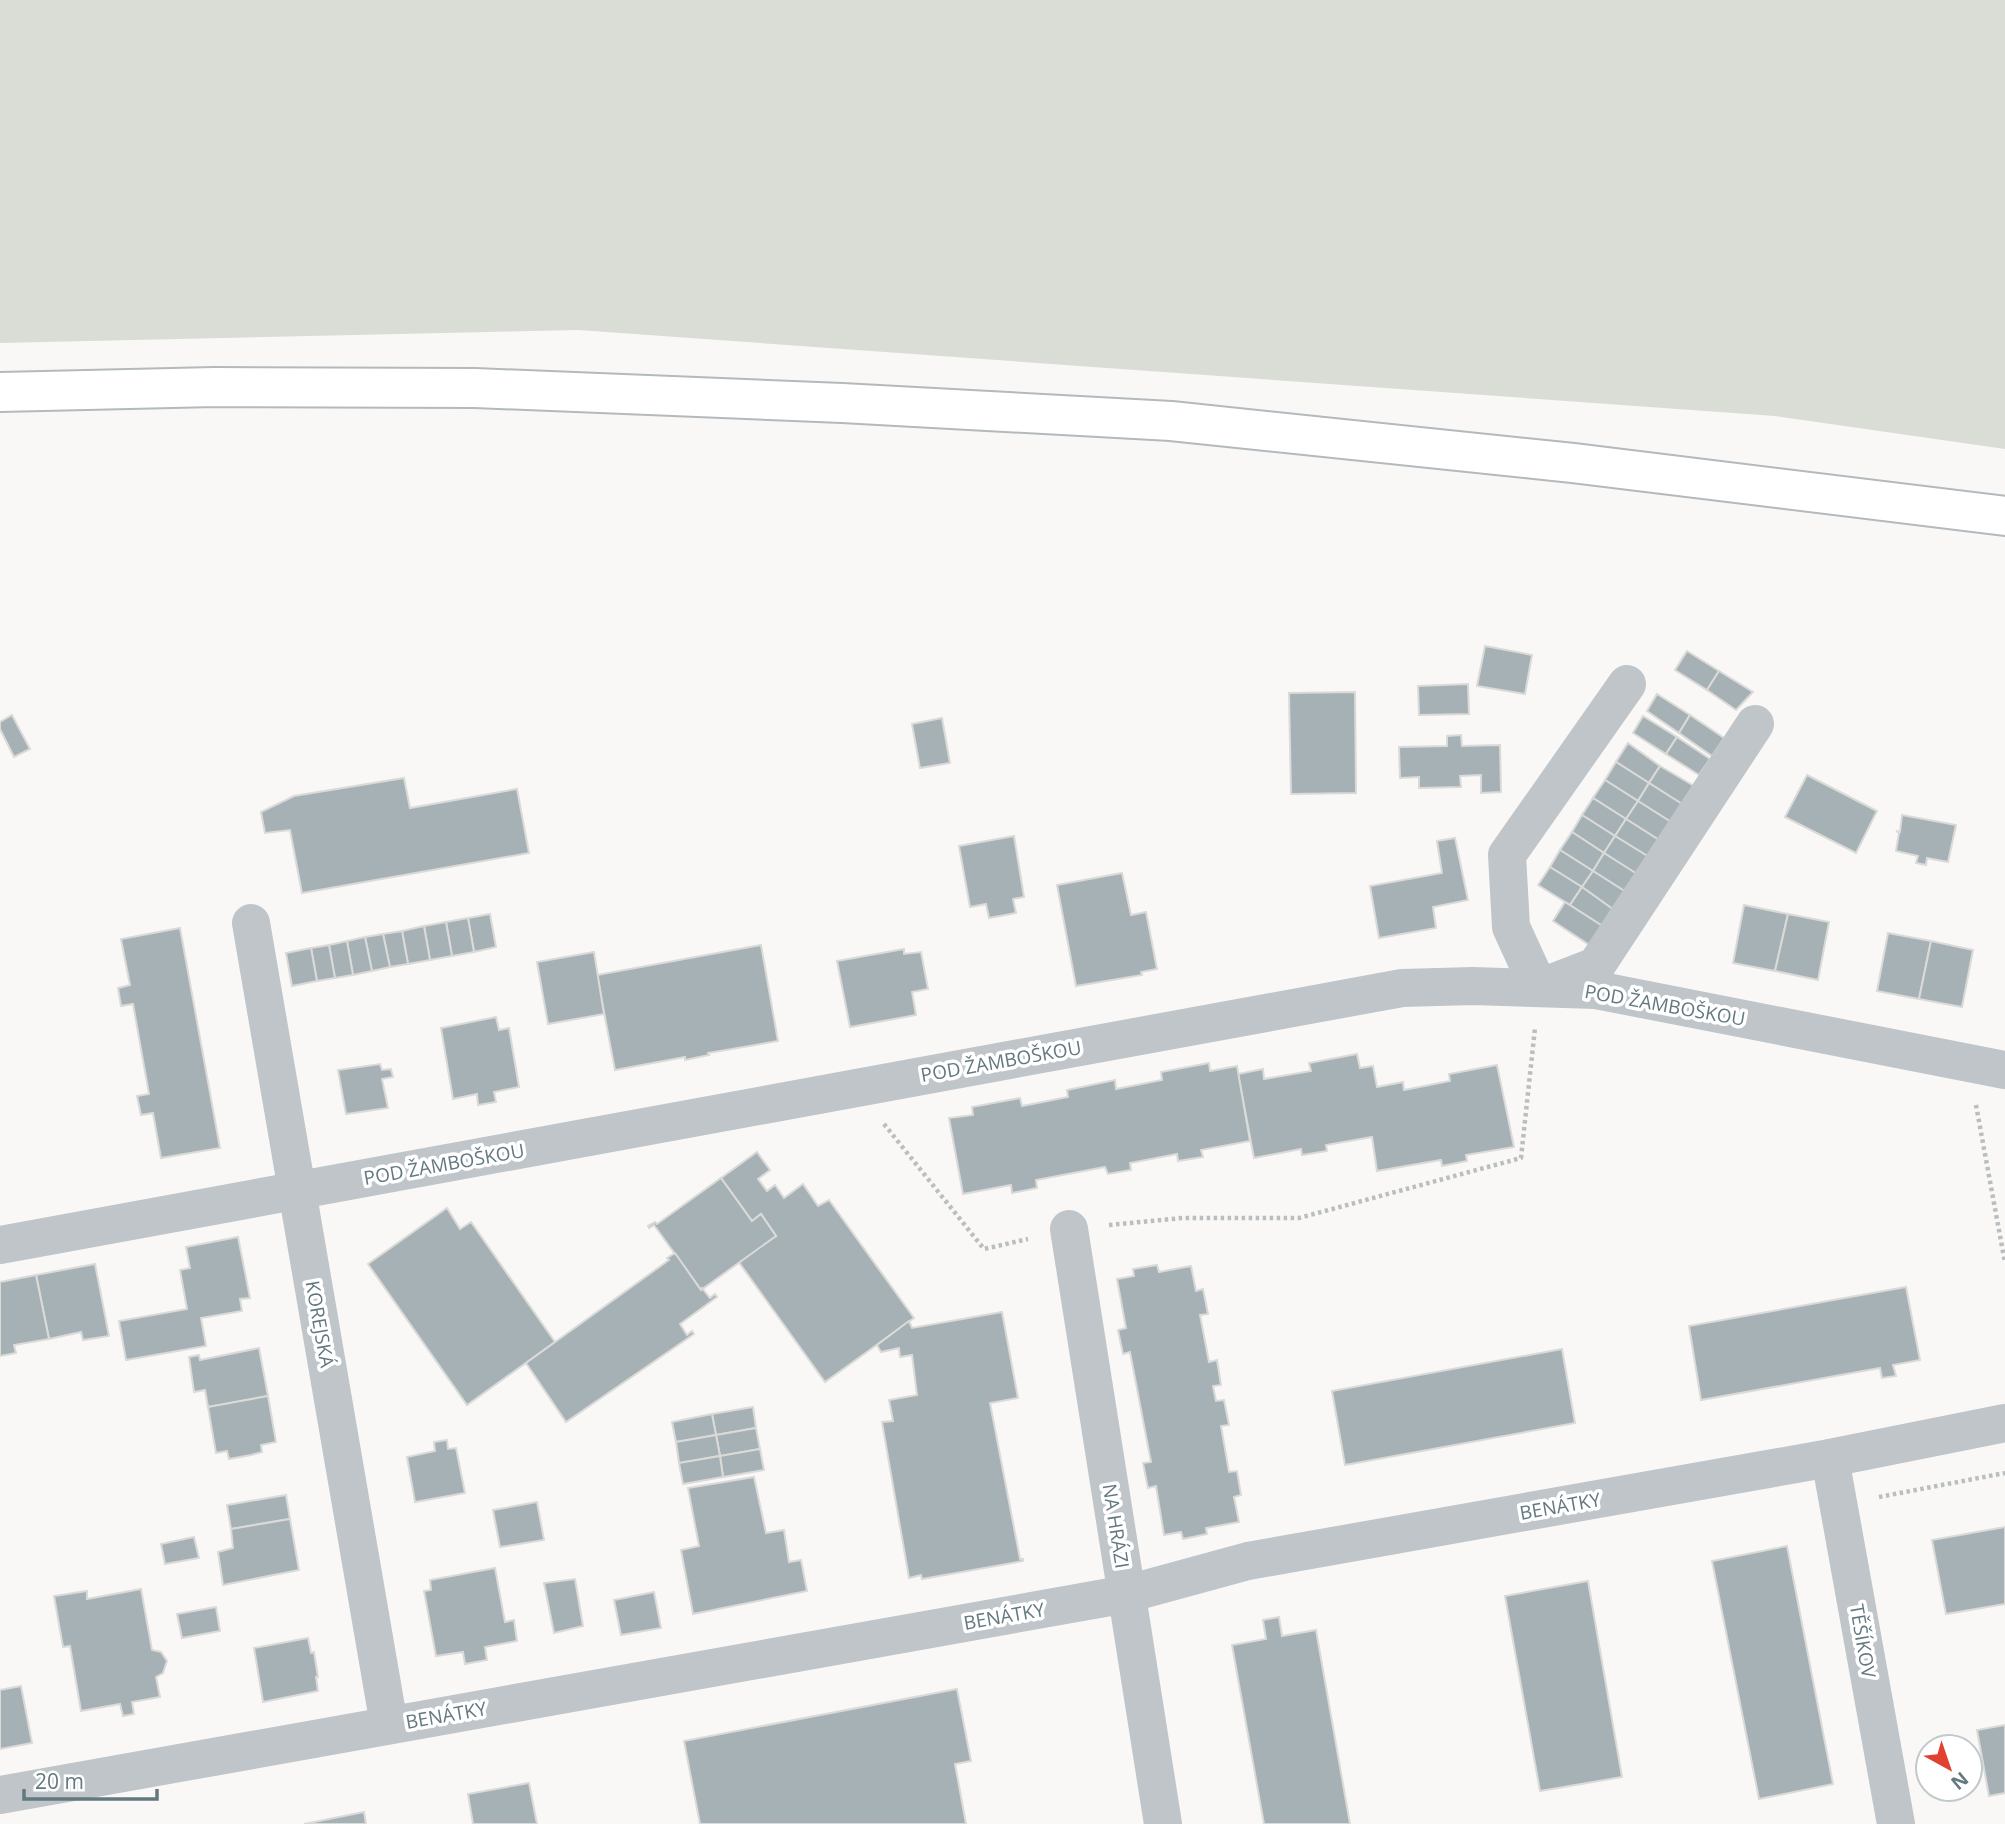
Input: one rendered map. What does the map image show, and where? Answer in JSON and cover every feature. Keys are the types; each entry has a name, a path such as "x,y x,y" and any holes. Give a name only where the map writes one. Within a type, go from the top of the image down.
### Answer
{"main road":[{"path":"0,392 215,387 475,388 842,403 1171,421 1573,463 2005,516"}],"street":[{"path":"1627,684 1507,855 1511,927 1539,988 1595,966 1755,723"},
{"name":"KOREJSKÁ","path":"251,923 389,1725"},
{"name":"POD ŽAMBOŠKOU","path":"0,1245 1402,988 1473,986 1596,989 1987,1067"},
{"name":"NA HRÁZI","path":"1069,1229 1163,1824"},
{"name":"BENÁTKY","path":"0,1795 1127,1594 1248,1561 1830,1458 2005,1423"},
{"name":"TĚŠÍKOV","path":"1830,1458 1896,1824"}],"path":[{"path":"855,1088 984,1249 1069,1229 1182,1218 1299,1218 1521,1158 1539,988"},
{"path":"1987,1067 2005,1263"},
{"path":"1874,1498 2005,1473"}],"shaded area":[{"path":"0,0 2005,0 2005,449 1775,416 578,330 0,343"}],"building":[{"path":"1485,646 1532,655 1525,694 1477,686"},
{"path":"1687,651 1719,671 1707,690 1675,670"},
{"path":"1719,671 1753,692 1736,710 1707,690"},
{"path":"1468,684 1469,714 1419,715 1418,686"},
{"path":"1355,692 1356,793 1291,794 1289,693"},
{"path":"1657,694 1690,715 1679,733 1647,711"},
{"path":"12,715 30,749 14,757 0,729 0,722"},
{"path":"1690,715 1724,738 1712,756 1679,733"},
{"path":"1643,716 1677,737 1666,754 1633,733"},
{"path":"942,718 950,763 920,768 912,724"},
{"path":"1461,735 1462,746 1500,745 1501,792 1481,793 1481,775 1460,776 1461,787 1419,788 1419,777 1400,778 1399,747 1447,746 1447,736"},
{"path":"1677,737 1710,759 1699,775 1666,754"},
{"path":"1628,743 1660,766 1649,783 1616,762"},
{"path":"1616,762 1649,783 1638,801 1605,780"},
{"path":"1660,766 1694,786 1682,804 1649,783"},
{"path":"1807,775 1877,811 1856,853 1785,817"},
{"path":"404,778 410,808 517,789 529,853 302,893 290,830 265,833 261,812 294,796"},
{"path":"1605,780 1638,801 1626,819 1593,798"},
{"path":"1649,783 1682,804 1671,822 1638,801"},
{"path":"1593,798 1626,819 1615,836 1582,815"},
{"path":"1638,801 1671,822 1659,840 1626,819"},
{"path":"1582,815 1615,836 1604,853 1572,832"},
{"path":"1902,815 1956,825 1948,862 1927,858 1926,865 1916,863 1918,856 1896,851 1899,833 1896,831 1900,832"},
{"path":"1626,819 1659,840 1649,857 1615,836"},
{"path":"1572,832 1604,853 1593,871 1560,850"},
{"path":"1014,836 1024,897 1013,899 1016,913 989,918 986,904 970,907 959,846"},
{"path":"1615,836 1649,857 1637,874 1604,853"},
{"path":"1455,838 1468,900 1433,907 1436,928 1379,938 1370,886 1442,873 1437,841"},
{"path":"1560,850 1593,871 1582,887 1550,867"},
{"path":"1604,853 1637,874 1626,892 1593,871"},
{"path":"1550,867 1582,887 1570,905 1538,885"},
{"path":"1593,871 1626,892 1614,910 1582,887"},
{"path":"1122,873 1131,915 1146,912 1157,969 1141,972 1142,975 1076,986 1057,885"},
{"path":"1582,887 1614,910 1604,927 1570,905"},
{"path":"1565,902 1604,927 1591,946 1553,921"},
{"path":"1744,905 1788,914 1775,971 1733,963"},
{"path":"490,914 496,947 474,952 468,918"},
{"path":"1788,914 1829,922 1818,980 1775,971"},
{"path":"468,918 474,952 452,956 446,922"},
{"path":"446,922 452,956 430,960 424,926"},
{"path":"424,926 430,960 408,964 402,931"},
{"path":"180,928 220,1148 161,1158 153,1113 141,1115 137,1096 149,1094 133,1004 121,1006 118,988 130,985 121,939"},
{"path":"402,931 408,964 390,967 383,934"},
{"path":"1888,933 1931,941 1919,999 1877,991"},
{"path":"383,934 390,967 372,971 365,937"},
{"path":"365,937 372,971 353,975 347,941"},
{"path":"347,941 353,975 335,978 329,945"},
{"path":"1931,941 1973,950 1962,1007 1919,999"},
{"path":"329,945 335,978 317,981 311,948"},
{"path":"761,945 778,1041 708,1053 709,1055 685,1060 685,1057 615,1070 597,975"},
{"path":"311,948 317,981 292,986 286,953"},
{"path":"904,949 904,954 921,952 928,989 912,992 916,1015 850,1027 837,961"},
{"path":"594,952 604,1014 548,1024 537,962"},
{"path":"496,1017 499,1030 509,1028 519,1087 494,1092 496,1102 478,1105 477,1094 453,1099 441,1028"},
{"path":"1357,1054 1360,1068 1373,1066 1377,1087 1403,1082 1404,1090 1450,1081 1449,1074 1497,1065 1514,1147 1466,1155 1467,1161 1442,1166 1441,1160 1377,1171 1372,1137 1326,1145 1327,1151 1302,1155 1301,1149 1254,1158 1238,1074 1263,1069 1264,1079 1311,1071 1309,1063"},
{"path":"1209,1063 1210,1071 1237,1066 1250,1141 1201,1150 1203,1157 1178,1161 1177,1154 1130,1163 1131,1170 1108,1174 1105,1167 1036,1180 1037,1188 1012,1193 1011,1185 963,1194 949,1118 973,1115 972,1107 1020,1098 1022,1106 1068,1097 1067,1090 1115,1080 1116,1089 1162,1080 1161,1072"},
{"path":"380,1064 382,1070 391,1069 393,1077 382,1079 388,1108 346,1114 338,1070"},
{"path":"757,1152 770,1170 758,1179 767,1191 775,1185 784,1198 803,1184 818,1206 829,1200 914,1318 825,1382 738,1261 776,1236 761,1214 752,1221 721,1178"},
{"path":"721,1178 752,1221 761,1214 776,1236 701,1290 654,1225 649,1228 648,1226 655,1222 657,1224"},
{"path":"447,1208 460,1229 471,1222 555,1342 467,1405 368,1264"},
{"path":"238,1237 250,1298 240,1299 242,1311 201,1318 206,1346 126,1360 119,1321 187,1309 180,1270 190,1268 186,1247"},
{"path":"675,1253 701,1290 702,1288 710,1298 715,1294 717,1297 680,1324 687,1335 692,1331 694,1334 566,1422 526,1363"},
{"path":"95,1264 109,1336 83,1340 81,1332 49,1339 36,1275"},
{"path":"1157,1265 1159,1272 1191,1266 1196,1291 1203,1289 1208,1314 1200,1315 1209,1362 1217,1360 1221,1385 1213,1386 1216,1401 1224,1400 1229,1425 1221,1426 1229,1472 1237,1471 1241,1495 1234,1497 1239,1522 1206,1528 1207,1534 1183,1539 1181,1532 1164,1535 1156,1486 1148,1488 1143,1463 1151,1462 1130,1352 1123,1354 1118,1330 1126,1328 1117,1279 1134,1276 1133,1269"},
{"path":"36,1275 49,1339 14,1345 16,1353 0,1356 0,1282"},
{"path":"1906,1287 1920,1360 1893,1365 1896,1376 1882,1378 1880,1368 1701,1400 1689,1326"},
{"path":"1002,1312 1018,1398 990,1403 1020,1559 1023,1561 922,1579 921,1575 909,1578 882,1422 893,1421 889,1400 917,1395 912,1355 900,1357 899,1348 881,1352 877,1345 909,1321 912,1328"},
{"path":"259,1348 268,1396 208,1407 205,1390 194,1392 189,1357 199,1355 200,1360"},
{"path":"1562,1349 1575,1423 1345,1465 1332,1391"},
{"path":"268,1396 276,1442 261,1445 262,1452 251,1455 229,1459 227,1451 216,1453 208,1407"},
{"path":"753,1407 756,1428 716,1435 712,1414"},
{"path":"712,1414 716,1435 676,1442 672,1422"},
{"path":"756,1428 760,1449 720,1456 716,1435"},
{"path":"716,1435 720,1456 679,1463 676,1442"},
{"path":"447,1440 448,1449 456,1448 465,1493 415,1502 407,1457 435,1451 434,1442"},
{"path":"760,1449 764,1470 723,1477 720,1456"},
{"path":"720,1456 723,1477 683,1484 679,1463"},
{"path":"754,1477 766,1533 784,1530 789,1562 801,1560 807,1591 693,1614 681,1550 699,1546 688,1488"},
{"path":"286,1495 290,1519 231,1529 227,1505"},
{"path":"537,1502 544,1540 500,1547 493,1510"},
{"path":"290,1519 299,1570 223,1585 218,1552 233,1548 231,1529"},
{"path":"2005,1527 2005,1604 1946,1614 1932,1540"},
{"path":"194,1537 199,1558 165,1564 161,1544"},
{"path":"1787,1546 1833,1784 1759,1799 1712,1561"},
{"path":"495,1568 505,1622 514,1620 517,1641 485,1647 487,1660 465,1664 463,1652 436,1656 424,1591 431,1590 430,1580"},
{"path":"575,1579 583,1626 554,1633 544,1583"},
{"path":"1588,1581 1622,1777 1540,1791 1505,1596"},
{"path":"141,1589 152,1650 161,1652 167,1661 163,1673 156,1677 160,1697 132,1702 134,1714 123,1716 120,1704 81,1711 70,1646 63,1647 54,1596 87,1591 87,1599"},
{"path":"654,1592 661,1628 621,1635 614,1600"},
{"path":"216,1607 220,1631 182,1638 177,1614"},
{"path":"1279,1617 1282,1636 1316,1630 1350,1824 1264,1824 1232,1645 1266,1639 1263,1620"},
{"path":"308,1638 311,1653 314,1652 318,1691 263,1702 254,1648"},
{"path":"21,1686 32,1743 0,1749 0,1690"},
{"path":"957,1689 971,1761 955,1764 966,1824 700,1824 684,1741"},
{"path":"2005,1725 2005,1793 1989,1796 1984,1768 1984,1733 1978,1733 1977,1730"},
{"path":"529,1783 537,1824 473,1824 468,1794"},
{"path":"364,1812 366,1824 304,1824"}]}
